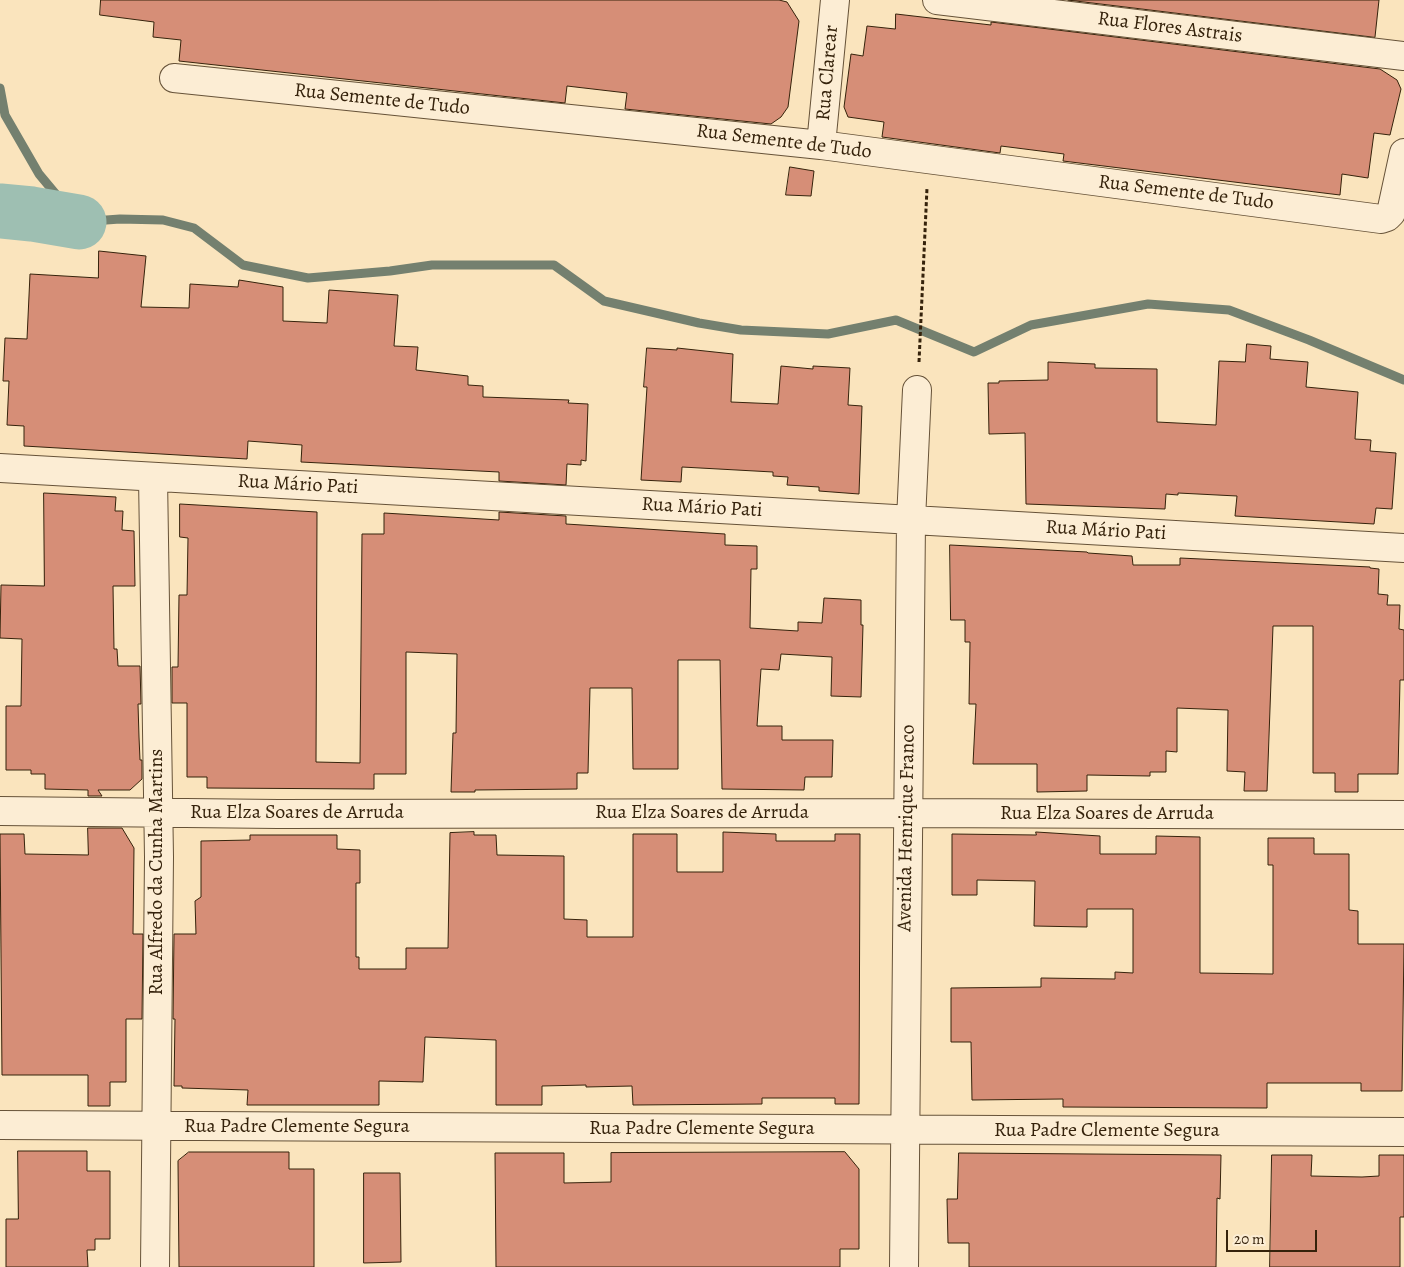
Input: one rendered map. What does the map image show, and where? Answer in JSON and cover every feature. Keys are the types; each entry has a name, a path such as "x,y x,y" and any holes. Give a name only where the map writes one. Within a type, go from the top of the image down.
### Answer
{"street":[{"name":"Rua Clarear","path":"821,145 834,0"},
{"name":"Rua Flores Astrais","path":"937,0 1404,56"},
{"name":"Rua Semente de Tudo","path":"174,78 821,145 1381,219 1387,217 1390,212 1404,153"},
{"name":"Avenida Henrique Franco","path":"904,1267 911,520 918,390"},
{"name":"Rua Mário Pati","path":"0,468 1404,548"},
{"name":"Rua Alfredo da Cunha Martins","path":"153,477 159,812 155,1267"},
{"name":"Rua Elza Soares de Arruda","path":"0,811 278,814 908,813 1404,815"},
{"name":"Rua Padre Clemente Segura","path":"0,1126 1404,1132"}],"path":[{"path":"918,390 923,251 929,160"}],"building":[{"path":"101,0 779,0 787,2 799,21 788,107 781,117 771,124 625,109 627,93 567,86 565,103 179,61 181,40 153,37 154,22 100,15"},
{"path":"1068,0 1379,0 1375,37"},
{"path":"896,14 991,25 991,22 1380,69 1397,80 1401,89 1390,135 1374,133 1368,178 1342,174 1340,195 1063,161 1064,154 1001,146 1000,153 882,137 884,122 848,117 844,107 851,54 863,56 867,26 895,29"},
{"path":"790,167 814,171 811,196 786,195"},
{"path":"99,251 146,256 141,307 189,308 190,284 238,287 239,280 283,287 283,321 327,323 329,290 398,295 394,346 418,347 416,370 468,376 468,385 483,386 483,397 569,400 568,403 588,404 586,461 581,460 581,465 567,464 566,485 499,481 499,472 301,462 302,445 248,441 247,459 24,446 24,426 7,425 9,381 3,381 5,338 27,339 30,274 98,278"},
{"path":"1247,344 1271,346 1270,359 1308,362 1306,387 1358,392 1355,439 1371,440 1370,451 1396,453 1392,509 1376,508 1374,524 1235,516 1237,496 1166,494 1165,509 1026,504 1025,433 989,434 988,383 1048,380 1048,362 1095,364 1095,368 1157,369 1157,422 1216,425 1219,361 1245,362"},
{"path":"647,348 677,350 677,348 733,354 731,402 778,404 781,366 813,369 813,366 850,368 848,405 862,406 859,494 819,491 819,487 787,485 788,477 773,476 773,472 682,467 681,482 641,480 647,387 644,387"},
{"path":"44,493 116,497 115,511 123,511 122,530 134,531 135,586 113,586 114,649 117,649 118,666 140,666 141,704 138,704 142,779 130,790 98,790 102,796 88,796 88,790 45,789 45,774 31,774 31,770 6,770 6,706 21,706 22,639 0,638 1,585 44,586"},
{"path":"180,504 317,512 316,762 360,763 362,534 384,534 384,513 499,520 499,512 566,516 566,524 725,534 725,545 757,546 757,569 751,569 750,628 798,631 798,622 822,623 824,598 861,600 861,625 863,625 861,697 831,696 832,657 781,654 779,670 761,669 757,726 782,726 782,740 833,740 832,777 805,777 804,790 722,789 720,660 678,660 678,769 633,769 632,688 590,688 588,773 577,773 577,789 451,792 453,733 456,733 457,654 406,652 406,774 374,774 374,789 207,788 207,777 187,777 187,703 172,703 172,667 178,667 179,595 187,595 188,538 180,537"},
{"path":"950,545 1132,556 1133,565 1180,565 1180,558 1370,567 1379,569 1378,594 1388,595 1387,605 1400,605 1399,629 1404,630 1404,680 1400,680 1398,774 1358,774 1358,792 1335,792 1335,773 1313,773 1313,626 1273,626 1267,791 1244,791 1245,772 1227,771 1228,710 1177,708 1177,752 1166,751 1166,772 1150,772 1150,776 1087,775 1087,791 1037,792 1037,764 973,764 976,704 969,704 970,642 965,642 965,620 951,620"},
{"path":"88,828 122,828 134,848 133,934 143,934 142,1019 126,1019 126,1082 110,1082 110,1106 88,1106 88,1075 2,1075 0,834 24,834 25,854 88,855"},
{"path":"474,832 474,835 496,835 497,855 564,856 564,919 587,920 587,937 633,937 633,834 677,834 677,872 723,872 723,832 776,834 776,841 835,841 835,834 860,834 859,1104 835,1104 835,1098 762,1098 762,1104 633,1105 632,1086 586,1087 586,1085 542,1086 542,1105 496,1105 496,1040 425,1037 423,1082 379,1081 379,1105 247,1105 248,1090 182,1088 182,1086 174,1086 174,934 196,934 195,901 201,897 201,841 250,840 250,835 337,835 337,849 360,850 360,883 356,883 356,957 359,957 359,969 406,969 406,948 448,948 450,833"},
{"path":"1036,832 1100,836 1100,854 1156,854 1156,836 1200,837 1200,973 1273,974 1273,865 1268,865 1268,838 1314,838 1314,854 1349,854 1349,910 1358,911 1358,944 1404,944 1402,1091 1361,1091 1361,1083 1267,1083 1267,1108 1063,1107 1063,1099 972,1100 971,1042 951,1042 951,988 1041,987 1041,978 1115,979 1115,972 1133,973 1133,909 1087,909 1087,927 1034,926 1035,881 977,880 977,895 952,895 952,834 1036,835"},
{"path":"18,1151 87,1151 87,1171 110,1171 110,1239 95,1239 95,1250 87,1250 88,1267 6,1267 6,1219 18,1219"},
{"path":"189,1152 289,1152 289,1169 314,1169 314,1267 179,1267 178,1161"},
{"path":"845,1152 859,1169 859,1249 840,1249 840,1267 496,1267 495,1153 564,1153 564,1183 611,1182 611,1153"},
{"path":"959,1153 1221,1155 1220,1199 1217,1198 1216,1267 969,1267 969,1243 948,1243 947,1199 957,1199"},
{"path":"1272,1155 1312,1155 1311,1176 1362,1177 1379,1176 1379,1155 1404,1155 1404,1217 1400,1217 1400,1267 1270,1267"},
{"path":"364,1173 400,1173 401,1262 364,1263"}],"waterway":[{"path":"0,88 5,115 39,174 79,222 120,219 163,220 194,228 243,265 308,278 390,271 432,265 554,265 604,301 699,323 741,330 828,334 896,320 974,352 1031,325 1148,304 1229,310 1309,340 1404,380"},
{"path":"0,211 79,222"}]}
